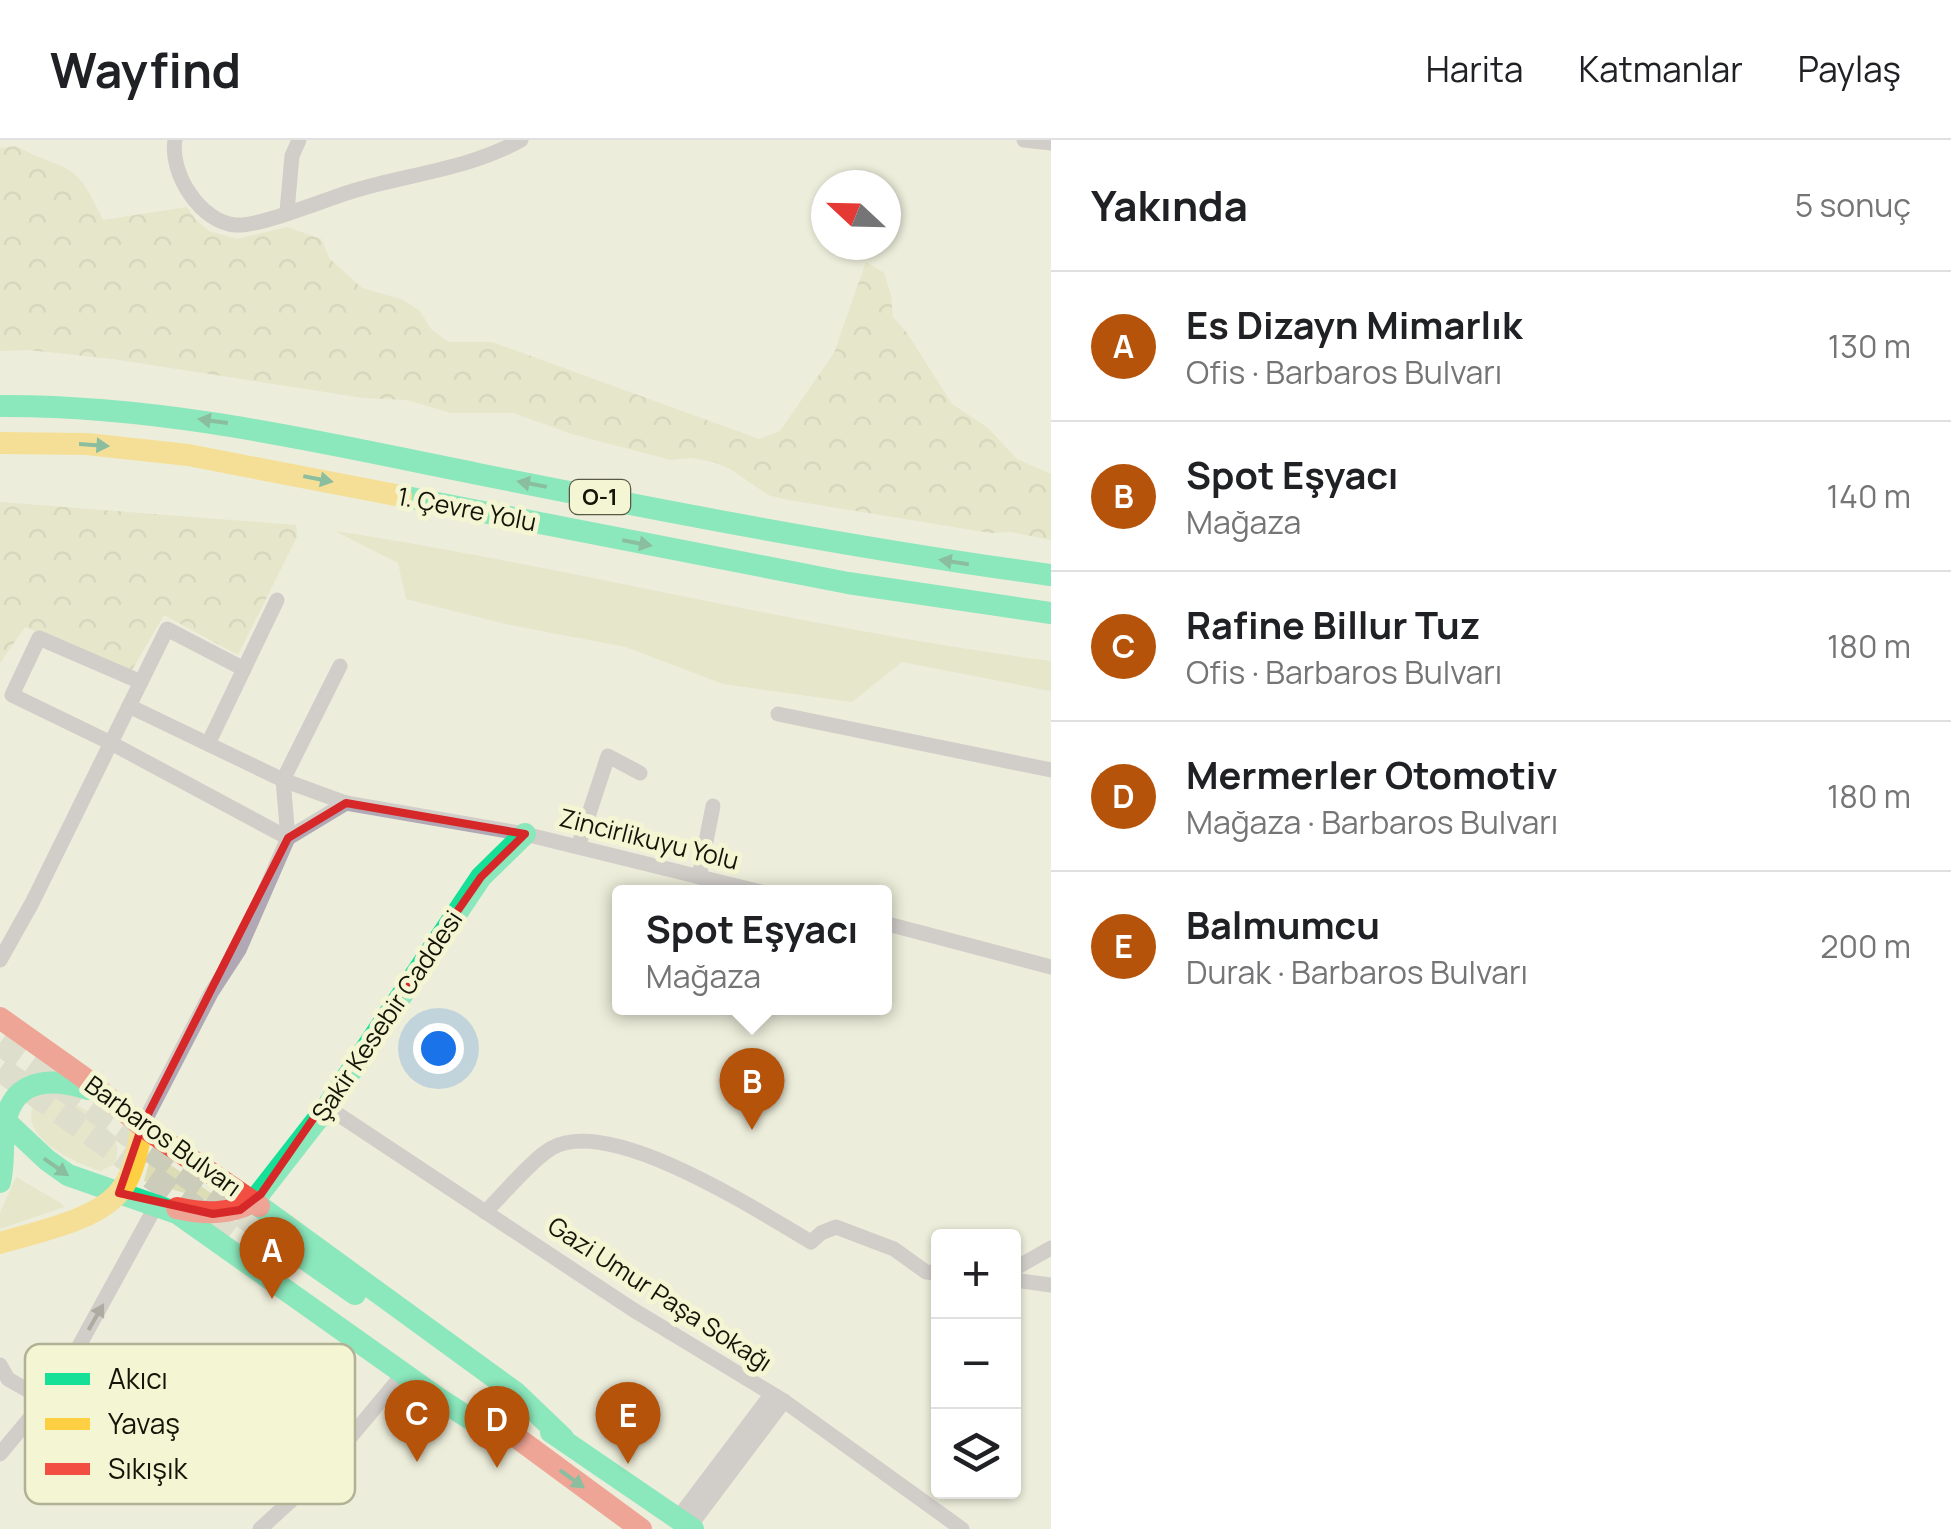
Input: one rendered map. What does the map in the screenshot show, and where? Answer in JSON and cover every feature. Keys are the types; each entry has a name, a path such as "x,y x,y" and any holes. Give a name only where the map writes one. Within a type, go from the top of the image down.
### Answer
{"main road":[{"path":"0,389 82,398 150,412"},
{"name":"1. Çevre Yolu","path":"0,406 150,412 264,429 817,540 1051,575"},
{"name":"1. Çevre Yolu","path":"0,443 87,444 188,455 848,584 1051,613"},
{"name":"Şakir Kesebir Caddesi","path":"253,1202 328,1107 481,877 526,834"},
{"name":"Barbaros Bulvarı","path":"0,1018 142,1126 516,1393 563,1438"},
{"path":"0,1182 6,1155 3,1118 24,1090 47,1079 72,1082 102,1095"},
{"name":"Barbaros Bulvarı","path":"3,1118 59,1170 84,1183 158,1202 474,1422 502,1428"},
{"path":"0,1243 78,1216 118,1193 134,1161 142,1126"},
{"path":"158,1202 213,1214 232,1212 253,1202"},
{"name":"Barbaros Bulvarı","path":"641,1529 502,1428 265,1244 563,1438 687,1524"}],"street":[{"path":"175,140 174,155 197,204 212,218 231,225 250,225 286,211 496,154 520,140"},
{"path":"286,211 292,156 298,140"},
{"path":"1024,140 1051,143"},
{"path":"208,744 277,600"},
{"path":"0,960 167,629 244,669"},
{"path":"141,682 40,638 12,695 288,838"},
{"path":"142,1126 211,993 238,950 288,838 283,780 340,666"},
{"name":"Zincirlikuyu Yolu","path":"129,706 283,780 346,804 526,834 732,885"},
{"path":"778,714 1051,770"},
{"path":"578,848 608,756 640,773"},
{"path":"288,838 346,804"},
{"path":"699,877 713,806"},
{"path":"892,926 1051,967"},
{"name":"Gazi Umur Paşa Sokağı","path":"328,1107 632,1309 778,1398 962,1529"},
{"path":"486,1212 552,1148 578,1140 615,1145 696,1176 811,1242 836,1227 894,1250 931,1272"},
{"path":"79,1344 158,1202"},
{"path":"1021,1265 1051,1248"},
{"path":"1021,1281 1051,1285"},
{"path":"0,1365 8,1379 25,1389"},
{"path":"355,1432 404,1374"},
{"path":"687,1524 778,1398"},
{"path":"0,1454 25,1424"},
{"path":"260,1529 287,1504"}],"highlighted area":[{"path":"346,803 525,834 481,877 261,1194 240,1210 213,1214 119,1193 142,1126 288,838"}],"green space":[{"path":"16,146 69,170 85,186 103,220 187,207 209,231 237,239 287,227 321,239 330,259 362,288 401,299 419,310 431,329 448,342 492,342 759,439 780,431 834,353 866,262 884,273 893,317 952,404 988,428 1017,459 1051,474 1051,540 789,500 768,495 714,462 671,460 572,434 513,413 451,413 407,400 364,398 113,359 0,351 0,148"},
{"path":"0,502 296,525 297,537 238,655 164,615 132,670 25,627 0,663"},
{"path":"335,531 871,633 1051,661 1051,691 902,662 852,702 723,684 626,647 506,624 406,599 398,563"},
{"path":"43,1095 83,1108 107,1128 115,1140 117,1153 113,1165 100,1171 73,1160 36,1132 31,1120 33,1108"},
{"path":"152,1152 218,1198 215,1202 144,1181"},
{"path":"16,1177 64,1207 0,1229 0,1213"}],"tunnel":[{"path":"0,1043 269,1234"},
{"path":"0,1069 261,1255"}],"traffic: fast":[{"path":"0,406 121,412 240,428 763,529 1051,575"},
{"path":"401,496 848,583 1051,613"},
{"path":"253,1202 327,1107 481,877 525,834"},
{"path":"0,1182 6,1119 18,1095 38,1084 62,1083 88,1089"},
{"path":"0,1116 68,1175 177,1213 438,1398 475,1422 502,1429"},
{"path":"259,1206 516,1393 563,1438"},
{"path":"269,1234 355,1294"},
{"path":"551,1432 693,1529"}],"traffic: slow":[{"path":"0,443 87,444 188,455 401,496"},
{"path":"0,1243 67,1223 113,1198 130,1173 142,1126"}],"traffic: jam":[{"path":"0,1018 83,1077 142,1126 259,1206"},
{"path":"177,1208 216,1212 253,1202"},
{"path":"493,1420 641,1529"}],"place":[{"name":"Spot Eşyacı","path":"752,1130"},
{"name":"Es Dizayn Mimarlık","path":"272,1299"},
{"name":"Rafine Billur Tuz","path":"417,1462"},
{"name":"Balmumcu","path":"628,1464"},
{"name":"Mermerler Otomotiv","path":"497,1468"}]}
